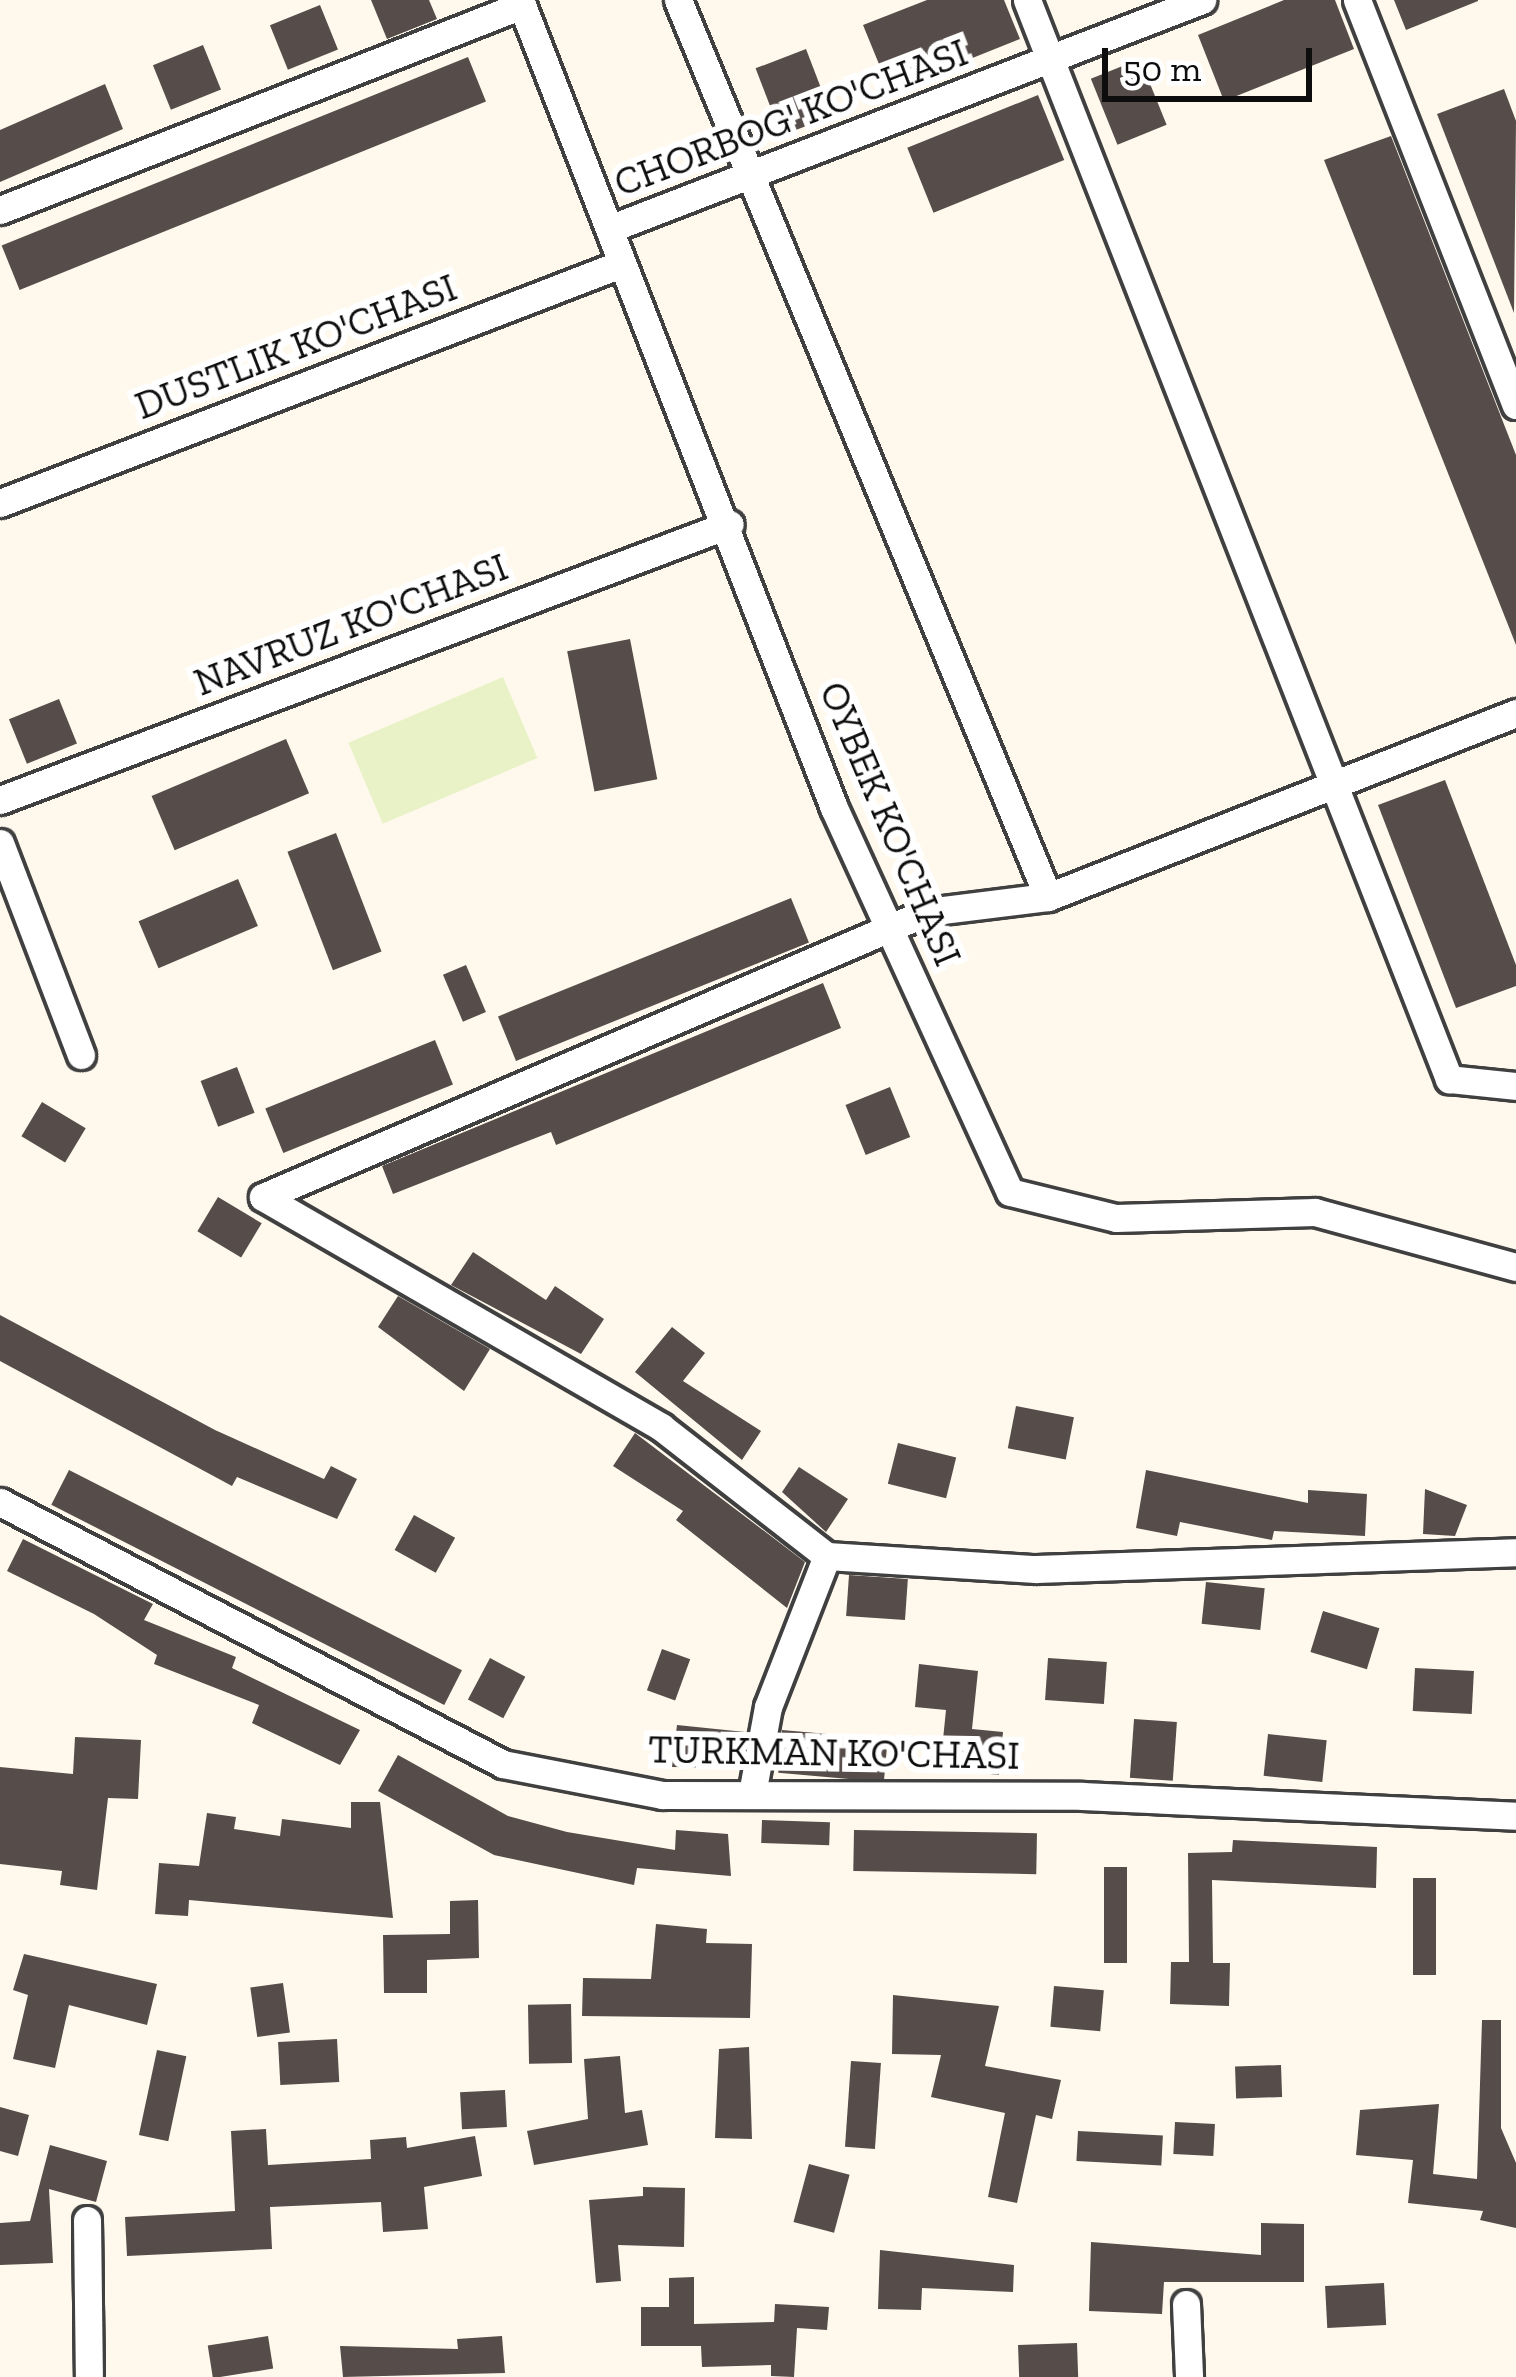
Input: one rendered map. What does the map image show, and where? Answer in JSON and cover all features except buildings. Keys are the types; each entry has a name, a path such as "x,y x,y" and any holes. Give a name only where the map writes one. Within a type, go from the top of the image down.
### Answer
{"street":[{"path":"678,0 1048,897"},
{"path":"1028,0 1449,1079 1516,1086"},
{"name":"CHORBOG' KO'CHASI","path":"609,229 1202,0"},
{"path":"1358,0 1516,405"},
{"path":"0,210 520,2"},
{"name":"OYBEK KO'CHASI","path":"520,2 889,930 1010,1192 1116,1218 1316,1212 1516,1267"},
{"name":"DUSTLIK KO'CHASI","path":"0,502 621,264"},
{"name":"NAVRUZ KO'CHASI","path":"0,800 730,524"},
{"path":"1516,712 1048,897 995,898 889,930 263,1197 662,1427 827,1556 1036,1569 1516,1552"},
{"path":"0,843 81,1055"},
{"name":"TURKMAN KO'CHASI","path":"0,1502 503,1764 662,1795 1082,1796 1516,1816"},
{"path":"752,1794 768,1707 827,1556"},
{"path":"87,2220 88,2377"},
{"path":"1186,2304 1190,2377"}],"green space":[{"path":"503,677 537,758 383,824 348,743"}]}
